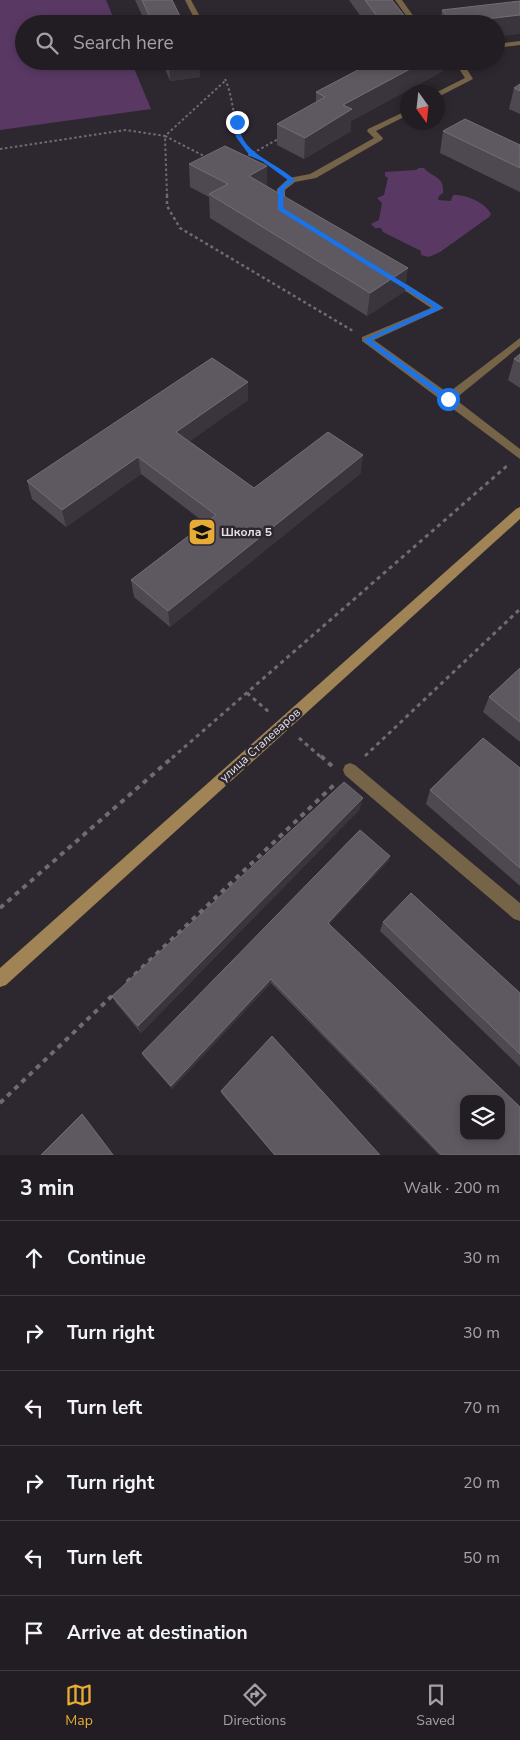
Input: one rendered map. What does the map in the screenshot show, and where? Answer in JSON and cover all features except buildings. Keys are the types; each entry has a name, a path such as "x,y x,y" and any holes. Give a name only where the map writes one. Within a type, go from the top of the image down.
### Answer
{"main road":[{"name":"улица Сталеваров","path":"0,979 520,512"}],"lane":[{"path":"188,0 196,15"},
{"path":"398,0 409,15"},
{"path":"505,45 520,43"},
{"path":"445,92 469,79 464,70"},
{"path":"288,214 280,208 281,189 292,180 313,176 379,138 371,131 400,116"},
{"path":"366,340 438,308 380,271"},
{"path":"366,340 448,399 516,458"},
{"path":"448,399 520,341"},
{"path":"350,770 520,913"}],"path":[{"path":"223,70 225,81 231,92 239,137 252,154 264,160 292,180"},
{"path":"164,136 225,81"},
{"path":"0,149 126,130 164,136 184,144 208,158"},
{"path":"164,136 167,206 180,228 366,340"},
{"path":"243,159 282,136"},
{"path":"0,908 516,458"},
{"path":"0,1103 520,609"}],"shaded area":[{"path":"0,0 106,0 112,15 15,15 15,70 135,70 151,109 0,130"},
{"path":"424,168 442,183 443,193 439,196 438,200 451,201 453,195 464,196 485,206 491,214 440,252 429,257 421,255 421,251 383,232 381,228 375,228 371,224 379,220 382,203 377,198 384,195 388,178 385,176 385,172 416,170"}],"place":[{"name":"Школа 5","path":"202,532"}],"route":[{"path":"237,122 239,137 252,154 264,160 292,180 281,189 280,208 438,308 366,340 448,399"}]}
